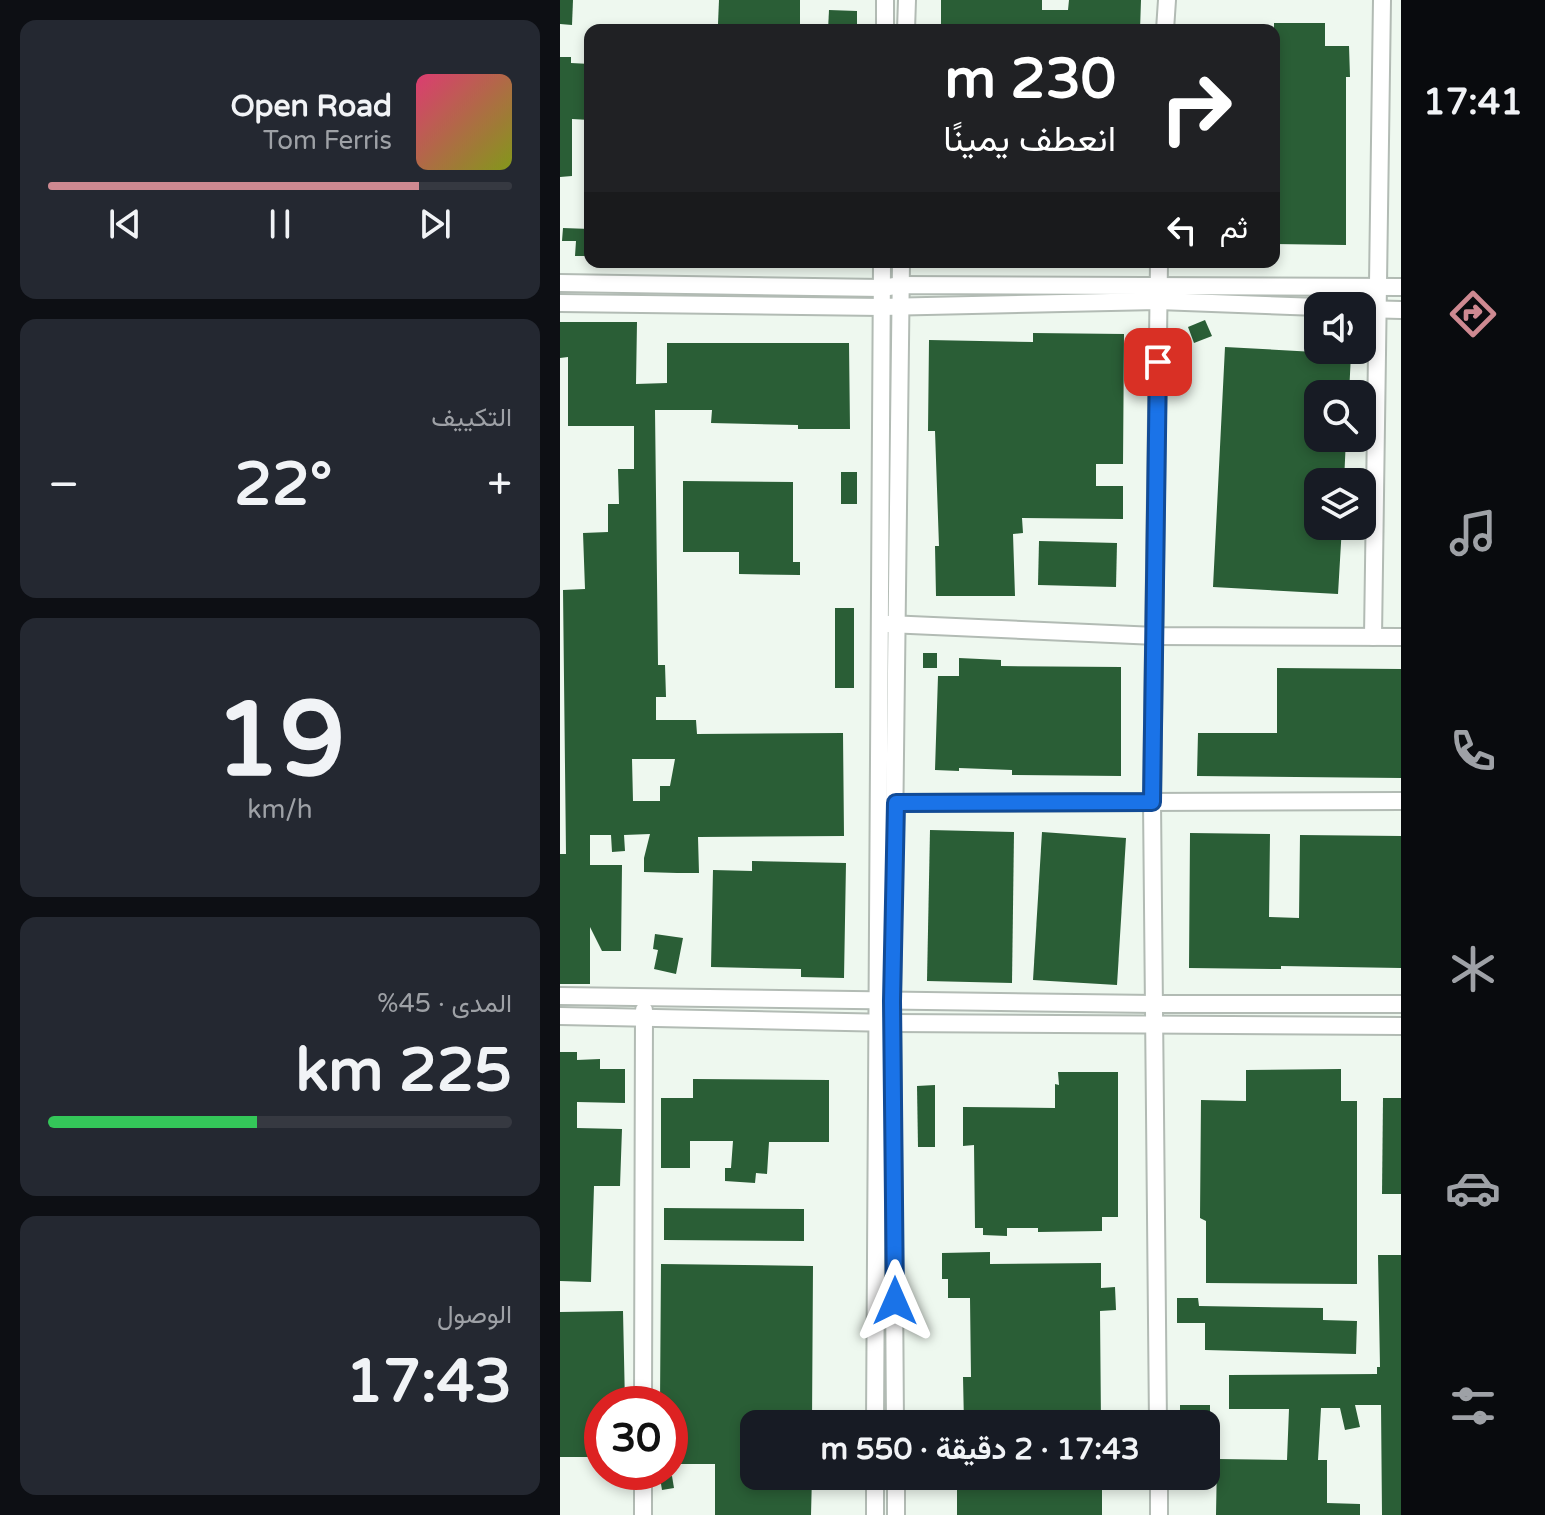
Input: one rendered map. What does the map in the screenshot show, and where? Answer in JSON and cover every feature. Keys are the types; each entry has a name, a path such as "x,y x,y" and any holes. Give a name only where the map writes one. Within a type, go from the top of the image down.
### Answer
{"street":[{"path":"885,0 885,24"},
{"path":"906,24 907,0"},
{"path":"1165,24 1167,0"},
{"path":"1376,294 1379,286 1382,0"},
{"path":"875,1410 885,1022 887,624 882,268"},
{"path":"885,1000 896,803 887,624 902,307 901,268"},
{"path":"1158,1410 1152,802 1159,268"},
{"path":"560,283 882,288 901,285 1158,293 1176,301 1304,306"},
{"path":"645,304 646,284"},
{"path":"1379,286 1401,310"},
{"path":"560,303 902,307 1158,293 1401,287"},
{"path":"1376,309 1401,310"},
{"path":"1371,364 1373,637"},
{"path":"887,624 1156,636 1401,637"},
{"path":"896,803 1401,801"},
{"path":"560,996 1401,1004"},
{"path":"643,1386 644,996"},
{"path":"980,999 989,1022"},
{"path":"560,1016 1401,1026"},
{"path":"885,1022 895,1410"},
{"path":"643,1490 643,1515"},
{"path":"875,1490 875,1515"},
{"path":"896,1490 896,1515"},
{"path":"1159,1490 1159,1515"}],"building":[{"path":"560,0 573,0 572,25 560,24"},
{"path":"719,0 800,0 800,24 718,24"},
{"path":"941,0 1042,0 1042,10 1068,10 1069,0 1141,0 1140,24 941,24"},
{"path":"829,10 857,11 857,24 828,24"},
{"path":"1325,23 1325,46 1349,46 1350,77 1346,77 1346,245 1280,244 1280,24 1274,24"},
{"path":"560,57 571,57 571,63 584,64 584,120 572,119 572,176 560,177"},
{"path":"563,228 584,229 584,256 575,256 576,241 562,241"},
{"path":"1205,320 1212,336 1194,343 1188,327"},
{"path":"560,322 637,322 636,384 667,383 667,343 849,343 850,429 711,423 712,410 655,410 658,665 665,665 666,697 656,697 656,720 696,720 697,734 843,733 844,836 698,837 699,873 677,873 644,872 650,834 624,835 625,851 612,852 611,835 590,835 590,865 622,865 621,951 602,951 590,927 590,984 560,984 560,854 566,854 563,590 585,589 583,533 608,532 608,504 619,504 618,469 634,469 634,426 568,426 568,357 560,358","holes":["632,759 675,759 670,786 660,786 660,801 633,801"]},
{"path":"1033,333 1124,334 1123,464 1096,464 1096,486 1123,486 1123,519 1022,518 1023,533 1013,534 1015,596 936,596 935,546 939,546 935,431 928,431 929,340 1033,342"},
{"path":"1225,347 1304,351 1304,364 1350,364 1350,380 1304,380 1304,452 1345,452 1345,468 1304,468 1304,540 1341,540 1338,594 1213,587"},
{"path":"841,472 857,472 857,504 841,504"},
{"path":"683,481 793,482 793,562 800,562 800,575 739,574 739,552 683,552"},
{"path":"1039,541 1117,543 1116,587 1038,585"},
{"path":"835,608 854,608 854,688 835,688"},
{"path":"923,653 937,653 937,668 923,668"},
{"path":"959,658 1001,660 1001,666 1121,667 1121,776 1012,775 1012,770 959,768 959,771 935,770 938,676 959,676"},
{"path":"1277,668 1401,669 1401,778 1197,776 1198,733 1277,733"},
{"path":"930,830 1014,832 1012,983 927,981"},
{"path":"1042,832 1126,838 1117,985 1033,980"},
{"path":"1190,833 1270,834 1269,917 1299,918 1300,835 1401,836 1401,968 1189,968"},
{"path":"752,861 846,863 844,978 801,977 801,969 711,967 713,870 752,871"},
{"path":"655,934 683,938 676,974 654,969 658,950 653,949"},
{"path":"560,1052 577,1052 577,1060 600,1059 600,1069 625,1069 625,1103 577,1102 577,1128 622,1129 620,1186 594,1186 591,1282 560,1281"},
{"path":"1341,1069 1341,1101 1357,1101 1357,1284 1206,1283 1206,1221 1200,1218 1201,1100 1246,1101 1246,1070"},
{"path":"1058,1072 1118,1072 1118,1217 1102,1217 1102,1231 1038,1232 1038,1228 1007,1228 1007,1236 983,1235 983,1228 975,1228 974,1145 963,1146 963,1107 1055,1108"},
{"path":"693,1079 829,1080 829,1142 769,1142 767,1174 756,1173 755,1183 725,1181 725,1168 731,1168 733,1141 690,1141 690,1168 661,1168 661,1098 693,1098"},
{"path":"935,1085 935,1147 918,1147 917,1086"},
{"path":"1383,1098 1401,1098 1401,1194 1382,1194"},
{"path":"664,1208 804,1209 804,1241 664,1240"},
{"path":"990,1252 990,1264 1101,1263 1101,1288 1115,1287 1116,1310 1100,1311 1101,1410 964,1410 963,1377 971,1377 970,1298 948,1298 948,1279 942,1279 942,1253"},
{"path":"1378,1255 1401,1255 1401,1515 1382,1515 1381,1405 1355,1405 1360,1427 1345,1430 1340,1408 1321,1408 1318,1460 1327,1460 1327,1503 1360,1504 1360,1515 1216,1515 1220,1459 1287,1460 1289,1409 1229,1409 1229,1375 1377,1374 1377,1367 1380,1367"},
{"path":"661,1264 813,1266 812,1410 740,1410 740,1490 812,1490 811,1515 715,1515 715,1464 688,1464 688,1386 660,1386"},
{"path":"1177,1298 1198,1298 1199,1306 1323,1308 1323,1320 1357,1321 1356,1354 1205,1350 1205,1323 1177,1323"},
{"path":"623,1311 625,1386 584,1386 584,1457 560,1457 560,1312"},
{"path":"1180,1405 1210,1405 1210,1410 1180,1410"},
{"path":"957,1490 1102,1490 1102,1515 957,1515"}],"route":[{"path":"895,1301 892,1001 896,803 1152,802 1158,362"}]}
